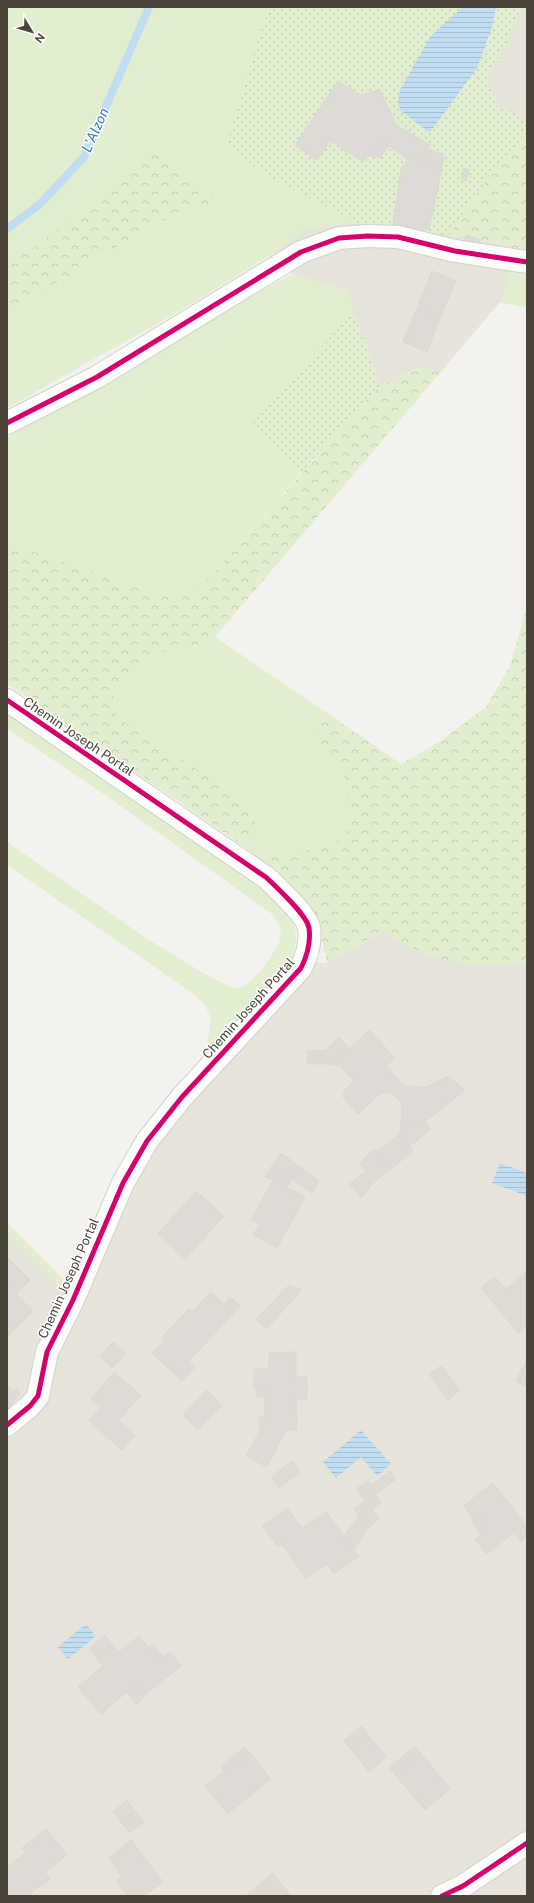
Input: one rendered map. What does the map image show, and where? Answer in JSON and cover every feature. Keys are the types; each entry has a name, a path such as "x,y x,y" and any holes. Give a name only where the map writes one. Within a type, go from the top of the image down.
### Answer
{"street":[{"path":"7,423 97,377 301,252 339,238 368,236 398,238 455,251 527,262"},
{"name":"Chemin Joseph Portal","path":"7,700 267,878 294,906 309,927 308,953 301,968 182,1097 147,1141 123,1183 73,1300 47,1352 38,1396 30,1406 7,1425"},
{"path":"442,1896 463,1886 527,1843"}],"shaded area":[{"path":"270,7 527,7 527,132 473,198 447,239 466,235 518,250 500,302 440,373 421,367 380,385 353,312 348,290 292,274 274,253 304,230 357,222"},
{"path":"383,931 426,956 527,964 527,1896 7,1896 7,1233 72,1300 123,1183 304,962 327,963"}],"green space":[{"path":"7,7 270,7 258,39 227,144 267,176 358,222 304,230 274,253 169,317 7,408 7,314 103,254 164,220 221,200 151,149 103,195 7,267"},
{"path":"270,7 520,7 511,34 488,76 496,107 511,110 527,122 527,132 473,198 447,239 367,227 267,176 227,144 258,39"},
{"path":"527,132 527,253 466,235 447,239 473,198"},
{"path":"151,149 221,200 164,220 103,254 7,314 7,267 103,195"},
{"path":"518,250 527,253 527,308 500,302"},
{"path":"292,274 348,290 353,312 251,425 301,473 196,593 172,598 38,553 7,545 7,437 105,385 251,296"},
{"path":"353,312 380,385 301,473 251,425"},
{"path":"421,367 440,373 215,637 185,650 158,652 112,686 117,718 245,800 256,823 242,845 7,684 7,545 38,553 171,598 196,593 380,385"},
{"path":"527,606 527,964 472,965 426,956 383,931 327,963 318,921 297,890 274,870 270,858 334,844 352,825 344,776 316,738 327,713 401,764 439,742 486,707 510,666"},
{"path":"215,637 327,713 316,738 344,776 352,825 334,844 271,858 274,870 242,845 256,823 245,800 116,718 112,686 158,652 185,650"},
{"path":"7,708 266,889 281,905 292,921 296,938 295,948 291,960 213,1049 207,1044 211,1020 205,1004 181,985 7,865 7,842 146,938 203,973 233,988 244,987 265,966 279,943 281,927 272,914 111,799 7,729"},
{"path":"7,1222 63,1278 63,1290 7,1233"}],"water":[{"path":"463,7 496,7 492,27 477,68 431,131 428,132 400,110 398,102 400,90 430,37"},
{"path":"500,1163 527,1173 527,1196 492,1183"},
{"path":"361,1430 391,1464 377,1476 361,1457 336,1478 323,1462"},
{"path":"86,1624 96,1636 68,1659 58,1647"}],"building":[{"path":"338,81 360,95 380,90 396,125 430,145 420,163 442,168 429,229 411,230 393,224 401,169 408,159 383,142 373,157 369,155 362,161 330,141 317,160 295,145"},
{"path":"383,142 389,146 380,158 374,154"},
{"path":"428,150 442,154 444,158 441,168 420,163"},
{"path":"464,168 469,170 466,181 461,179"},
{"path":"466,235 479,239 477,248 464,244"},
{"path":"432,271 456,281 440,318 417,308"},
{"path":"417,308 440,318 427,352 403,342"},
{"path":"369,1030 395,1058 386,1066 404,1086 427,1087 448,1076 465,1090 425,1122 401,1121 402,1104 392,1093 381,1093 358,1114 343,1097 344,1091 354,1081 340,1065 329,1064 347,1046 349,1049"},
{"path":"339,1037 347,1046 329,1064 307,1064 308,1050 325,1051"},
{"path":"401,1121 425,1122 431,1129 410,1146 400,1134"},
{"path":"400,1134 413,1151 391,1169 377,1152"},
{"path":"375,1149 391,1169 374,1182 361,1198 349,1184 366,1171 359,1163"},
{"path":"281,1153 299,1166 291,1178 273,1164"},
{"path":"273,1164 292,1179 287,1187 265,1177"},
{"path":"299,1166 319,1181 312,1193 291,1178"},
{"path":"273,1180 305,1197 277,1248 253,1235 259,1224 251,1220"},
{"path":"196,1191 224,1216 185,1259 158,1234"},
{"path":"7,1257 30,1280 16,1294 33,1311 14,1330 10,1326 7,1329 7,1292 10,1289 7,1286"},
{"path":"527,1271 527,1326 518,1333 481,1288 495,1277 506,1289"},
{"path":"289,1285 302,1290 266,1329 256,1319"},
{"path":"211,1292 234,1313 189,1361 195,1367 182,1381 152,1353 165,1341 162,1337 189,1309 192,1312"},
{"path":"230,1297 241,1306 234,1313 224,1304"},
{"path":"10,1326 14,1330 9,1336 7,1329"},
{"path":"113,1342 126,1354 112,1368 100,1356"},
{"path":"296,1352 296,1377 307,1377 307,1399 296,1399 297,1430 286,1430 267,1467 246,1456 260,1430 259,1417 265,1417 264,1389 254,1389 254,1369 269,1369 269,1353"},
{"path":"525,1363 527,1364 527,1387 516,1381"},
{"path":"441,1366 460,1390 448,1400 429,1374"},
{"path":"114,1372 141,1395 118,1421 135,1435 122,1450 89,1421 101,1407 91,1399"},
{"path":"9,1386 13,1392 17,1388 20,1394 7,1410 7,1388"},
{"path":"264,1389 264,1396 257,1397 257,1390"},
{"path":"207,1390 222,1406 198,1430 183,1415"},
{"path":"292,1461 300,1472 279,1488 271,1477"},
{"path":"390,1471 396,1479 365,1501 356,1489 368,1481 372,1485"},
{"path":"493,1483 527,1526 527,1536 521,1541 514,1533 487,1554 475,1539 488,1529 477,1515 473,1518 463,1506"},
{"path":"375,1494 381,1502 372,1509 366,1501"},
{"path":"366,1501 379,1519 368,1528 354,1509"},
{"path":"287,1508 302,1528 326,1511 359,1556 334,1574 327,1564 306,1578 282,1544 278,1547 262,1526"},
{"path":"477,1515 488,1529 481,1534 471,1520"},
{"path":"359,1516 368,1528 354,1549 344,1536"},
{"path":"105,1635 112,1644 96,1657 89,1648"},
{"path":"139,1636 160,1661 170,1652 181,1666 146,1694 137,1683 101,1714 78,1687 103,1666 96,1657 112,1644 119,1652"},
{"path":"153,1644 164,1657 160,1661 148,1647"},
{"path":"137,1683 146,1694 137,1705 126,1691"},
{"path":"361,1726 367,1734 350,1748 344,1741"},
{"path":"367,1734 386,1757 369,1772 350,1748"},
{"path":"415,1746 421,1753 395,1775 389,1768"},
{"path":"245,1747 252,1755 238,1766 235,1762 224,1771 221,1766"},
{"path":"421,1753 450,1789 425,1810 395,1775"},
{"path":"252,1755 271,1779 228,1814 205,1786 235,1762 238,1766"},
{"path":"127,1800 135,1811 121,1822 113,1812"},
{"path":"135,1811 144,1822 130,1833 121,1822"},
{"path":"46,1829 67,1855 45,1872 50,1879 28,1896 7,1896 7,1867 26,1853 22,1848"},
{"path":"131,1840 163,1882 144,1896 128,1896 116,1881 122,1876 109,1858"},
{"path":"273,1873 291,1896 245,1896"}],"waterway":[{"name":"L'Alzon","path":"7,229 40,204 84,157 149,7"}],"cycle path":[{"path":"7,423 97,377 301,252 339,238 368,236 398,237 455,251 527,262"},
{"path":"7,700 267,878 303,916 309,928 308,949 301,968 182,1097 147,1141 123,1183 73,1300 47,1352 38,1396 30,1406 7,1425"},
{"path":"442,1896 463,1886 527,1843"}]}
